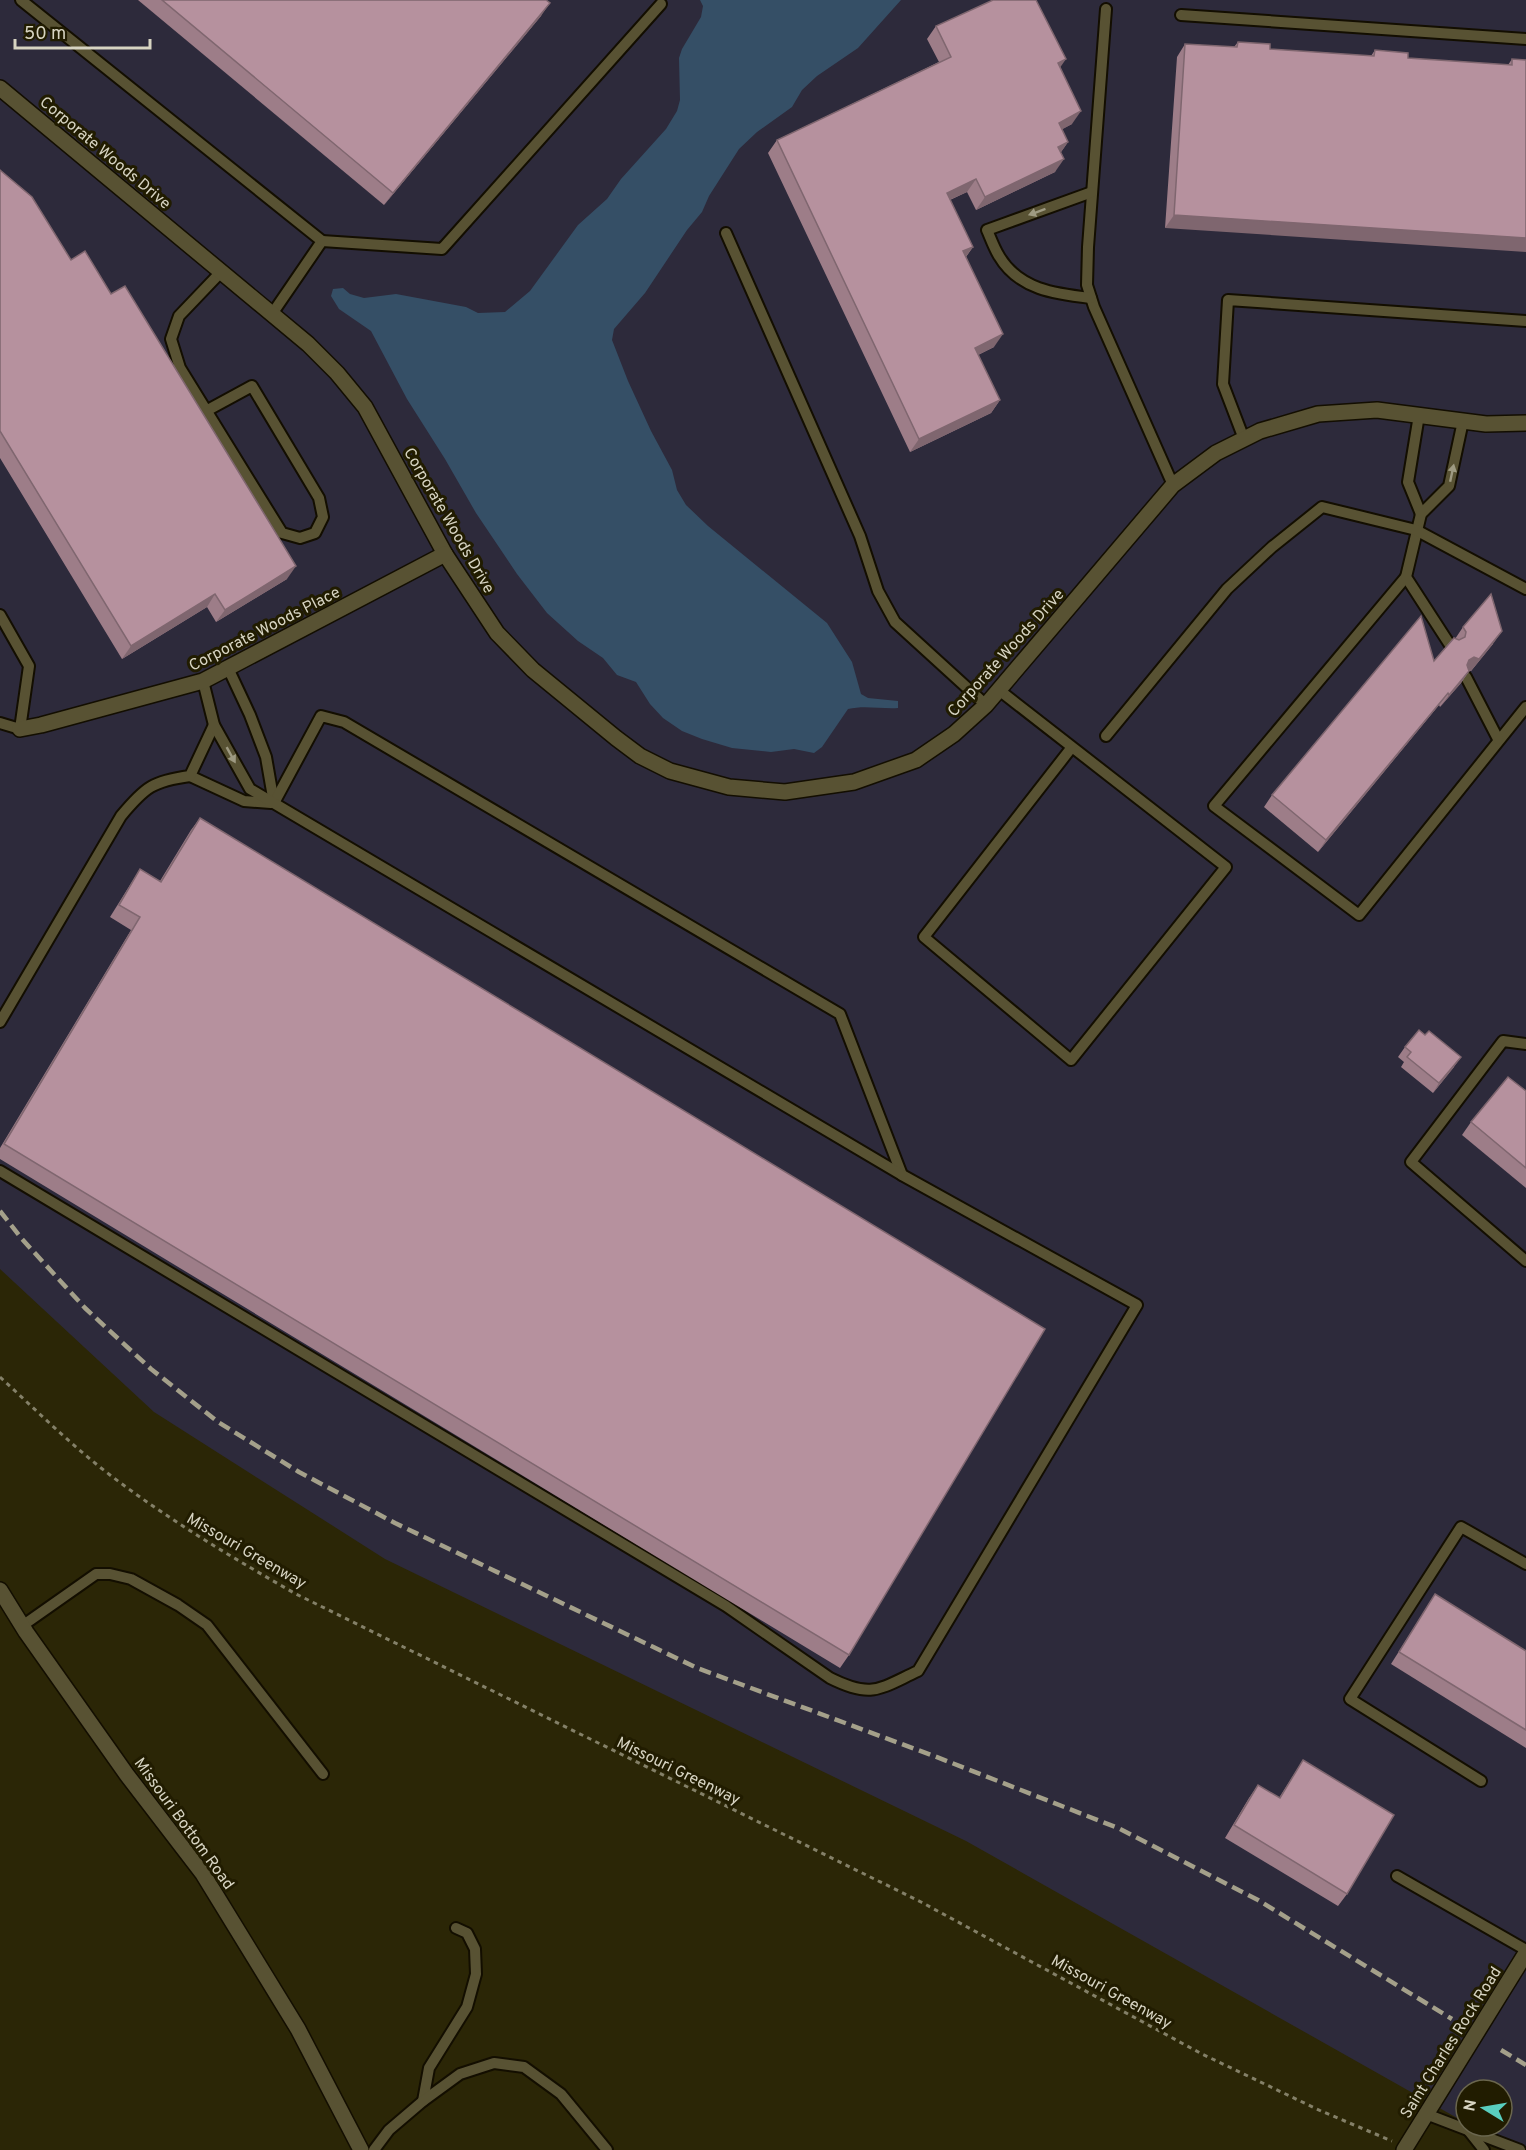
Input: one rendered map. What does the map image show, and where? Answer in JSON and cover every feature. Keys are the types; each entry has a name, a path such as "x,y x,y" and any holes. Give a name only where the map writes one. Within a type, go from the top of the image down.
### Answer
{"street":[{"name":"Corporate Woods Drive","path":"0,87 272,314 337,373 365,407 445,554 497,633 533,670 640,756 670,771 729,787 785,792 854,782 916,760 954,734 986,705 1173,485 1216,453 1260,430 1318,414 1377,410 1486,424 1526,423"},
{"name":"Corporate Woods Place","path":"20,729 203,681 445,554"},
{"name":"Missouri Bottom Road","path":"0,1590 22,1626 127,1775 202,1874 298,2029 361,2150"},
{"name":"Saint Charles Rock Road","path":"1404,2150 1526,1952"}],"lane":[{"path":"21,0 322,241 442,249 661,4"},
{"path":"1106,9 1092,192 1088,285 1091,298 1173,485"},
{"path":"1181,15 1526,39"},
{"path":"1091,298 1044,291 1026,283 999,257 987,230 1092,192"},
{"path":"726,233 860,536 878,591 896,622 986,705"},
{"path":"272,314 322,241"},
{"path":"206,411 252,386 319,498 323,518 315,533 300,538 282,533 206,411 180,368 171,339 180,316 221,272"},
{"path":"1244,439 1223,384 1228,300 1526,321"},
{"path":"1419,415 1408,482 1421,514"},
{"path":"1463,421 1449,486 1421,514 1406,577 1214,806 1359,915 1526,707"},
{"path":"1106,736 1227,589 1272,547 1322,507 1416,530 1526,590"},
{"path":"1406,577 1450,645"},
{"path":"0,615 29,666 20,729 0,723"},
{"path":"228,668 266,757 274,803"},
{"path":"1466,677 1498,739"},
{"path":"0,1171 726,1606 830,1678 868,1692 918,1671 1137,1305 902,1175 250,789 214,725 203,681"},
{"path":"999,690 1226,867 1071,1060 924,937 1072,747"},
{"path":"274,803 321,716 344,722 840,1014 902,1175"},
{"path":"190,776 214,725"},
{"path":"0,1022 121,816 139,795 163,780 190,776 244,801 274,803"},
{"path":"1526,1044 1503,1041 1411,1162 1526,1261"},
{"path":"1481,1781 1350,1699 1461,1527 1526,1564"},
{"path":"22,1626 96,1574 110,1574 131,1579 178,1605 207,1625 324,1774"},
{"path":"1397,1876 1526,1952"},
{"path":"423,2101 429,2068 467,2007 476,1974 475,1949 466,1934 456,1928"},
{"path":"374,2150 389,2130 423,2101 460,2074 494,2062 524,2067 561,2094 607,2150"},
{"path":"1426,2114 1454,2124"},
{"path":"1474,2138 1484,2150"},
{"path":"1491,2138 1520,2150"}],"path":[{"name":"Missouri Greenway","path":"0,1377 109,1474 171,1519 296,1594 921,1902 1219,2063 1321,2111 1380,2134"}],"shaded area":[{"path":"0,0 1526,0 1526,2150 1509,2150 1490,2138 1514,2138 1514,2078 1454,2078 1454,2116 966,1841 385,1559 154,1412 0,1269"}],"water":[{"path":"700,0 901,0 858,48 817,76 802,90 792,107 757,132 739,149 709,196 702,212 687,230 645,293 614,329 612,340 628,381 672,470 677,490 686,505 708,526 827,623 852,662 861,694 868,698 898,701 898,708 848,709 822,747 814,753 794,749 771,752 732,748 682,731 663,718 650,704 636,682 617,675 603,658 578,641 547,613 517,574 476,513 407,399 371,331 339,309 331,296 333,289 343,288 350,294 364,298 396,294 466,307 478,313 505,312 530,291 578,225 607,199 621,179 666,129 677,111 680,100 679,58 701,17 703,6"}],"building":[{"path":"162,0 546,0 550,3 393,193"},
{"path":"993,0 1036,0 1066,59 1058,63 1081,111 1059,123 1068,142 1058,147 1064,159 985,197 976,179 947,193 973,247 963,251 1003,334 975,348 1000,400 919,439 777,140 951,57 936,26"},
{"path":"1238,42 1270,44 1270,49 1374,56 1375,50 1408,53 1408,58 1512,65 1512,59 1526,60 1526,238 1174,215 1185,44 1237,47"},
{"path":"0,170 32,197 71,260 85,251 111,294 125,286 296,566 225,610 215,594 131,646 0,431"},
{"path":"1491,594 1502,631 1479,659 1474,657 1469,660 1467,665 1469,671 1449,695 1448,693 1326,840 1272,795 1421,616 1434,661 1454,638 1459,640 1465,637 1466,632 1463,627"},
{"path":"200,818 1045,1329 849,1655 4,1144 140,917 119,905 140,869 161,882"},
{"path":"1419,1030 1425,1035 1429,1031 1461,1057 1439,1083 1407,1057 1411,1052 1405,1047"},
{"path":"1508,1077 1526,1091 1526,1168 1471,1122"},
{"path":"1435,1594 1526,1651 1526,1730 1399,1652"},
{"path":"1303,1760 1394,1815 1347,1894 1234,1825 1258,1785 1280,1798"}],"railway":[{"path":"0,1211 22,1239 85,1308 151,1369 218,1422 299,1472 395,1523 697,1668 934,1756 1118,1828 1258,1900 1452,2019"},
{"path":"1501,2050 1526,2065"}]}
